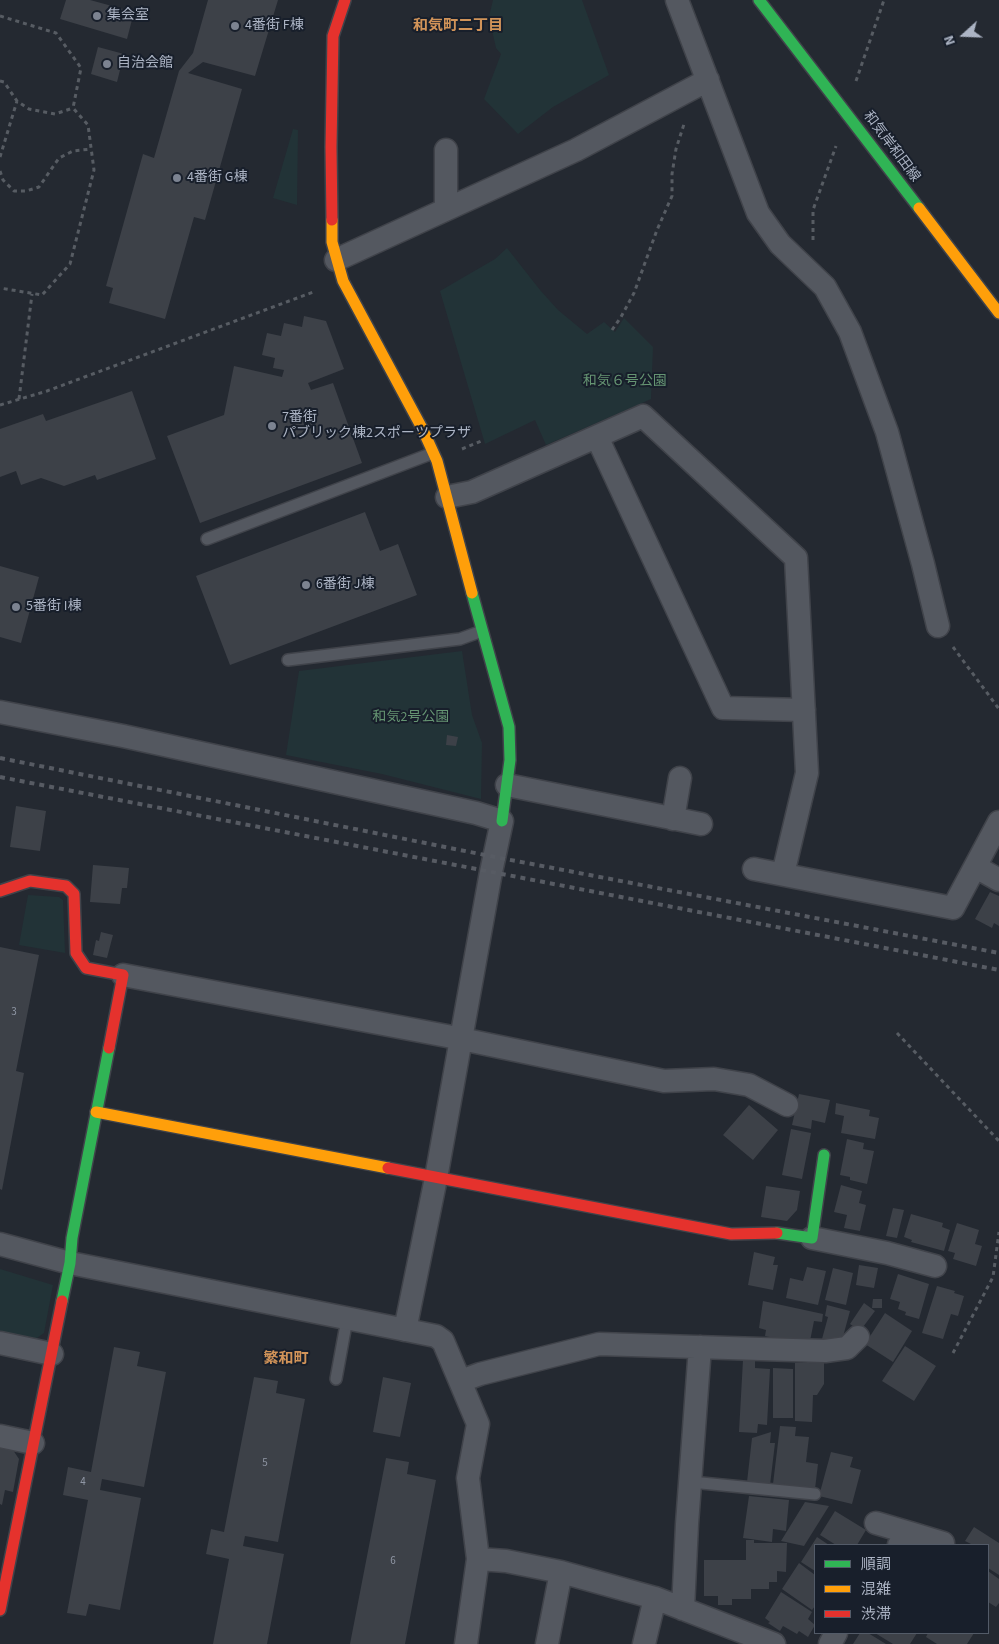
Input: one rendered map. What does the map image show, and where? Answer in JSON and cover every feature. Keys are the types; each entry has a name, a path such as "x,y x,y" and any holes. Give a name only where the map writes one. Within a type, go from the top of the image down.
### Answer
{"street":[{"path":"345,0 333,36 332,242 340,271 433,453 447,497 509,726 510,760 502,822 491,872 436,1178 405,1330"},
{"path":"677,0 758,213 780,244 825,287 850,332 887,432 938,626"},
{"name":"和気岸和田線","path":"759,0 999,313"},
{"path":"340,271 446,209 576,150 708,80"},
{"path":"446,150 446,209"},
{"path":"447,497 472,492 643,416 796,558 808,773 782,874"},
{"path":"597,437 723,708 804,710"},
{"path":"0,712 142,740 476,814 502,822"},
{"path":"673,819 680,778"},
{"path":"507,785 700,824"},
{"path":"754,869 953,908 999,822"},
{"path":"976,867 999,880"},
{"path":"0,891 30,881 66,886 74,894 76,953 86,968 664,1081 714,1078 750,1085 787,1106"},
{"path":"1,1597 70,1264 72,1238 123,975"},
{"path":"96,1112 731,1234 785,1233 887,1253 935,1266"},
{"path":"812,1238 824,1155"},
{"path":"0,1244 70,1264 436,1336 443,1341 478,1424 468,1478 478,1559 466,1644"},
{"path":"461,1381 480,1374 599,1344 825,1351 847,1348 858,1337"},
{"path":"0,1343 52,1354"},
{"path":"683,1609 700,1347"},
{"path":"0,1436 33,1443"},
{"path":"876,1523 904,1539 943,1544"},
{"path":"478,1559 561,1572 654,1598 760,1642"},
{"path":"547,1644 561,1572"},
{"path":"644,1644 654,1598"}],"lane":[{"path":"207,539 433,453"},
{"path":"288,660 460,639 482,631"},
{"path":"336,1379 347,1319"},
{"path":"691,1482 815,1494"}],"path":[{"path":"856,82 884,0"},
{"path":"0,16 56,32 81,68 73,108"},
{"path":"0,80 4,82 17,101 29,109 55,114 73,108"},
{"path":"0,157 17,101"},
{"path":"0,288 42,295 70,264 94,170 88,125 73,108"},
{"path":"813,247 813,210 846,112"},
{"path":"612,330 634,293 657,230 672,196 672,174 676,149 686,117"},
{"path":"0,171 3,180 14,191 26,191 39,186 59,158 73,151 91,149"},
{"path":"0,405 340,271"},
{"path":"19,399 32,294"},
{"path":"938,626 999,710"},
{"path":"897,1034 999,1141"},
{"path":"954,1353 993,1277 999,1232"},
{"path":"993,1277 999,1278"}],"green space":[{"path":"493,0 582,0 609,75 553,107 518,134 484,99 501,54 496,48 489,17"},
{"path":"293,129 298,130 297,205 273,198"},
{"name":"和気６号公園","path":"507,248 558,310 587,334 604,322 615,332 624,318 653,347 651,399 546,445 535,420 485,444 440,291 495,259"},
{"name":"和気2号公園","path":"462,651 472,715 482,743 481,799 382,774 286,755 299,671"},
{"path":"28,895 59,897 63,900 65,953 19,945"},
{"path":"0,1269 53,1285 44,1333 34,1340 0,1333"}],"building":[{"name":"集会室","path":"66,0 90,0 134,12 127,39 60,19"},
{"name":"4番街 G棟","path":"208,0 278,0 255,76 203,62 188,73 242,89 205,220 194,217 165,319 109,303 113,288 106,286 143,154 154,158 179,71 193,53"},
{"name":"自治会館","path":"98,47 124,54 117,82 91,74"},
{"name":"7番街 パブリック棟2スポーツプラザ","path":"304,316 326,321 344,369 308,383 311,390 333,383 362,463 200,523 167,436 224,415 234,366 282,377 284,370 273,368 275,358 262,355 267,333 281,336 284,323 302,327"},
{"path":"132,391 156,459 97,480 95,475 64,486 41,478 21,485 16,471 0,477 0,429 43,414 46,421"},
{"name":"6番街 J棟","path":"365,512 380,551 398,544 417,595 230,665 196,576"},
{"name":"5番街 I棟","path":"0,566 39,577 21,643 0,637"},
{"path":"447,735 458,737 456,746 446,745"},
{"path":"16,806 46,811 40,851 10,847"},
{"path":"93,865 129,868 127,888 122,888 120,904 90,902"},
{"path":"990,892 999,896 999,926 994,923 992,928 975,919"},
{"path":"101,932 113,935 107,958 93,955 96,940 99,941"},
{"path":"0,947 39,955 16,1071 24,1073 2,1190 0,1189"},
{"path":"799,1094 830,1100 825,1123 812,1120 811,1129 792,1125"},
{"path":"836,1103 870,1110 869,1116 879,1118 875,1139 841,1133 844,1116 835,1114"},
{"path":"749,1105 778,1130 753,1160 723,1135"},
{"path":"791,1129 811,1133 802,1179 782,1175"},
{"path":"847,1139 864,1143 863,1149 874,1151 867,1184 850,1180 850,1177 840,1175"},
{"path":"841,1185 862,1191 859,1203 866,1205 860,1231 844,1228 847,1215 834,1212"},
{"path":"766,1186 800,1191 797,1210 787,1221 761,1217"},
{"path":"893,1208 904,1210 897,1238 886,1236"},
{"path":"911,1214 943,1223 942,1227 950,1230 944,1251 911,1242 912,1240 904,1237"},
{"path":"957,1223 979,1230 975,1244 982,1246 976,1266 953,1259 955,1253 948,1251"},
{"path":"754,1252 775,1257 773,1265 778,1265 773,1290 748,1285"},
{"path":"859,1265 878,1268 874,1288 856,1285"},
{"path":"807,1267 826,1271 818,1305 786,1298 790,1278 803,1281"},
{"path":"833,1268 853,1273 846,1305 825,1300"},
{"path":"898,1274 929,1284 919,1319 905,1315 906,1312 898,1309 900,1302 890,1299"},
{"path":"937,1286 955,1291 954,1293 964,1296 958,1316 951,1314 943,1339 922,1333"},
{"path":"873,1299 882,1299 882,1308 872,1308"},
{"path":"763,1301 823,1314 822,1322 814,1321 809,1346 765,1336 766,1330 759,1328"},
{"path":"864,1303 875,1311 860,1331 850,1324"},
{"path":"827,1305 850,1311 841,1344 822,1339 828,1317 825,1316"},
{"path":"885,1313 912,1331 893,1362 865,1344"},
{"path":"905,1346 936,1366 914,1401 882,1381"},
{"path":"114,1347 140,1352 137,1366 166,1372 144,1487 102,1479 100,1490 141,1498 120,1610 89,1604 86,1616 67,1613 88,1500 63,1495 68,1467 91,1472"},
{"path":"743,1360 755,1360 755,1368 770,1369 767,1425 758,1424 757,1433 739,1432"},
{"path":"795,1363 824,1363 824,1384 817,1395 813,1395 812,1422 795,1421"},
{"path":"773,1368 793,1369 793,1418 773,1418"},
{"path":"254,1377 278,1381 276,1393 305,1399 278,1542 245,1536 243,1546 284,1554 267,1644 213,1644 229,1559 206,1554 211,1529 224,1532"},
{"path":"383,1377 411,1383 400,1437 373,1432"},
{"path":"780,1426 796,1427 795,1436 809,1437 806,1462 818,1464 815,1489 773,1484"},
{"path":"771,1432 770,1443 775,1443 770,1485 747,1482 752,1438"},
{"path":"0,1447 13,1450 19,1459 13,1492 5,1490 2,1505 0,1504"},
{"path":"831,1452 853,1457 850,1467 861,1470 852,1504 819,1496"},
{"path":"386,1458 409,1462 407,1474 436,1480 405,1644 350,1644"},
{"path":"749,1496 789,1500 786,1531 773,1529 772,1542 743,1538"},
{"path":"805,1502 829,1506 804,1546 781,1541"},
{"path":"835,1511 866,1530 858,1544 834,1544 820,1535"},
{"path":"974,1527 999,1543 999,1575 989,1569 989,1544 971,1544 965,1541"},
{"path":"817,1537 828,1544 814,1544 814,1570 801,1562"},
{"path":"746,1540 754,1540 754,1543 787,1543 786,1572 777,1571 777,1582 769,1582 769,1589 751,1589 751,1599 732,1599 732,1605 718,1605 718,1596 704,1596 704,1560 746,1560"},
{"path":"799,1563 814,1574 814,1607 812,1610 782,1589"},
{"path":"989,1572 999,1579 999,1603 996,1607 989,1603"},
{"path":"781,1592 812,1612 808,1619 814,1624 814,1627 808,1637 799,1631 797,1634 783,1626 780,1631 768,1623 770,1622 765,1618"},
{"path":"859,1634 870,1634 886,1644 853,1644"},
{"path":"877,1634 916,1634 910,1644 893,1644"},
{"path":"928,1634 973,1634 967,1644 937,1644 926,1637"}],"railway":[{"path":"0,758 495,857 999,953"},
{"path":"0,777 999,970"}],"traffic: fast":[{"path":"759,0 919,208"},
{"path":"472,593 509,727 510,760 502,821"},
{"path":"62,1301 70,1263 72,1238 109,1048"},
{"path":"777,1233 812,1238 824,1155"}],"traffic: slow":[{"path":"919,208 999,313"},
{"path":"332,220 332,242 343,281 423,430 437,461 472,593"},
{"path":"96,1112 388,1168"}],"traffic: jam":[{"path":"332,220 333,36 345,0"},
{"path":"0,891 30,881 66,886 74,894 76,953 86,968 123,975 109,1048"},
{"path":"388,1168 731,1234 777,1233"},
{"path":"0,1610 62,1301"}],"place":[{"name":"集会室","path":"97,16"},
{"name":"4番街 F棟","path":"235,26"},
{"name":"自治会館","path":"107,64"},
{"name":"4番街 G棟","path":"177,178"},
{"name":"7番街 パブリック棟2スポーツプラザ","path":"272,426"},
{"name":"6番街 J棟","path":"306,585"},
{"name":"5番街 I棟","path":"16,607"}],"district":[{"name":"和気町二丁目","path":"458,27"},
{"name":"繁和町","path":"286,1360"}]}
